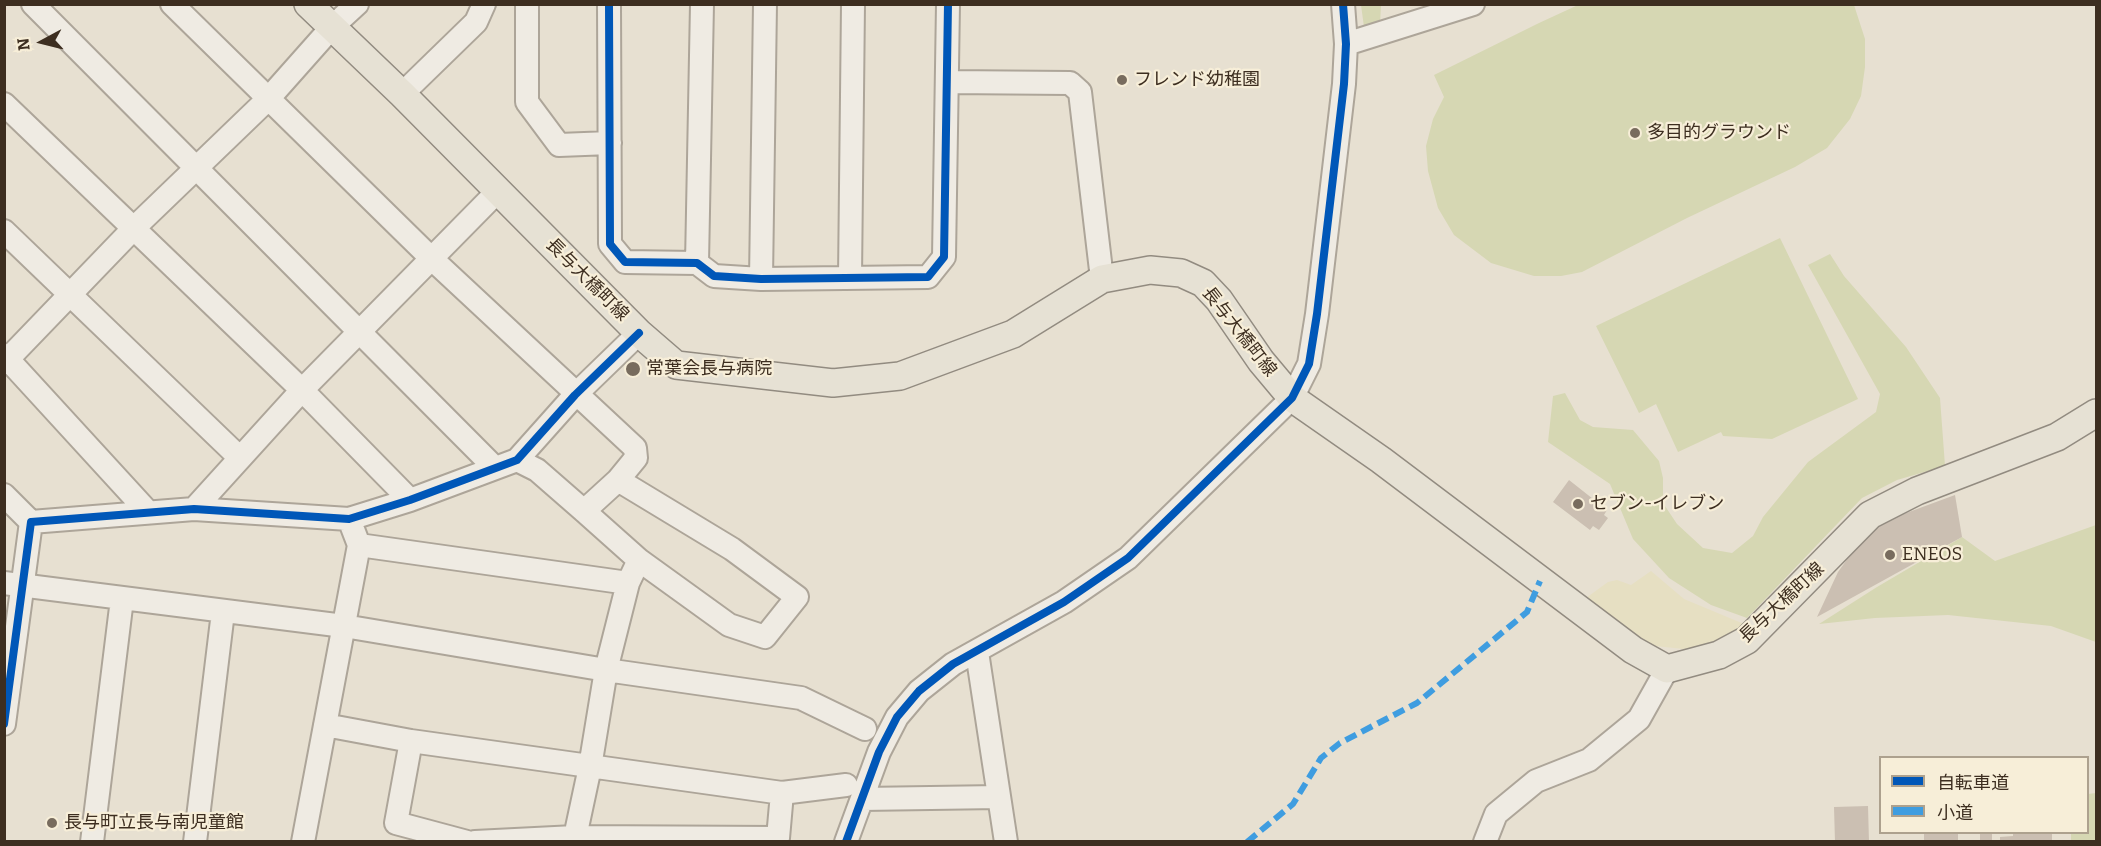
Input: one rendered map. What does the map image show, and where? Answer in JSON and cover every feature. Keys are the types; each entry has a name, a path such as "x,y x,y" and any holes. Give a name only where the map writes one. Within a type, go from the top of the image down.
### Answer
{"main road":[{"name":"長与大橋町線","path":"308,4 402,94 639,333 676,365 833,383 900,376 1013,334 1102,279 1150,270 1181,273 1203,283 1220,300 1261,361 1292,398 1381,460 1633,650 1667,669 1719,655 1747,640 1870,515 1917,491 2057,437 2097,413"}],"street":[{"path":"33,4 495,468"},
{"path":"172,4 432,259 575,395 635,448 636,458 618,480 584,511"},
{"path":"147,511 6,359 135,227 269,98 332,27 357,4"},
{"path":"402,94 476,22 484,4"},
{"path":"527,4 527,102 559,145 610,143"},
{"path":"609,4 610,244 625,262 697,263 714,276 761,279 928,277 944,257 948,4"},
{"path":"697,263 702,4"},
{"path":"761,279 765,4"},
{"path":"850,277 853,4"},
{"path":"846,842 854,792 897,717 919,691 953,664 1064,602 1128,558 1292,398 1309,364 1316,324 1344,84 1346,44 1343,4"},
{"path":"1346,44 1473,4"},
{"path":"947,82 1070,83 1080,92 1102,279"},
{"path":"4,104 135,227 302,390 410,500"},
{"path":"194,508 302,390 498,191"},
{"path":"4,231 240,458"},
{"path":"31,522 194,508 349,519 410,500 517,460 575,395 639,333"},
{"path":"517,460 537,470 639,560 729,625 765,638 797,597 732,549 618,480"},
{"path":"4,495 31,522"},
{"path":"303,842 359,545 349,519"},
{"path":"4,724 13,584 31,522"},
{"path":"359,545 628,583"},
{"path":"575,837 590,767 606,670 628,583 639,560"},
{"path":"13,584 344,626 606,670 801,698 864,729"},
{"path":"92,842 122,599"},
{"path":"195,842 223,612"},
{"path":"977,652 1006,842"},
{"path":"1485,842 1496,814 1536,781 1589,760 1639,719 1667,669"},
{"path":"326,725 411,741 782,793 854,792 999,797"},
{"path":"411,741 395,832 467,842"},
{"path":"475,842 575,837 778,838 782,793"}],"shaded area":[{"path":"1651,571 1684,599 1744,624 1712,645 1684,649 1655,646 1628,631 1586,598 1608,582 1617,580 1631,585"}],"green space":[{"path":"1361,5 1381,5 1380,24 1364,27"},
{"name":"多目的グラウンド","path":"1578,5 1854,5 1865,39 1865,67 1861,96 1850,119 1827,148 1795,167 1687,218 1582,272 1561,276 1534,276 1491,263 1454,235 1438,208 1428,171 1426,146 1433,119 1444,97 1434,75 1539,23"},
{"path":"1780,238 1858,399 1772,439 1723,436 1721,432 1678,452 1656,404 1639,413 1596,326"},
{"path":"1830,254 1844,276 1906,347 1940,398 1945,466 1897,480 1862,498 1747,618 1711,605 1669,578 1633,539 1610,484 1548,442 1553,396 1565,393 1580,420 1593,427 1633,430 1659,461 1663,478 1663,503 1677,524 1703,548 1732,553 1753,536 1763,517 1808,462 1876,412 1880,394 1808,265"},
{"path":"2096,525 2096,642 2051,626 1948,615 1875,618 1819,624 1962,537 1995,561"},
{"path":"2096,793 2096,841 2071,841 2071,834 2089,834 2089,794"}],"building":[{"name":"セブン-イレブン","path":"1569,480 1607,510 1604,515 1608,518 1599,530 1593,526 1590,530 1553,502"},
{"name":"ENEOS","path":"1955,495 1962,537 1817,617 1838,572 1871,526"},
{"path":"1868,806 1869,842 1835,842 1834,807"},
{"path":"1924,834 1958,834 1958,842 1924,842"},
{"path":"1980,834 1992,834 1992,842 1980,842"},
{"path":"2013,834 2052,834 2052,842 2000,842 2000,837 2013,836"}],"marked path":[{"path":"1247,842 1293,804 1321,758 1340,743 1417,703 1527,612 1540,581"}],"cycle path":[{"path":"609,4 610,244 625,262 697,263 714,276 761,279 928,277 944,257 948,4"},
{"path":"846,842 879,752 897,717 919,691 953,664 1064,602 1128,558 1292,398 1309,364 1317,314 1344,84 1346,44 1343,4"},
{"path":"4,724 31,522 194,509 349,519 410,500 517,460 575,395 639,333"}],"place":[{"name":"フレンド幼稚園","path":"1122,80"},
{"name":"多目的グラウンド","path":"1635,133"},
{"name":"常葉会長与病院","path":"633,369"},
{"name":"セブン-イレブン","path":"1578,504"},
{"name":"ENEOS","path":"1890,555"},
{"name":"長与町立長与南児童館","path":"52,823"}]}
